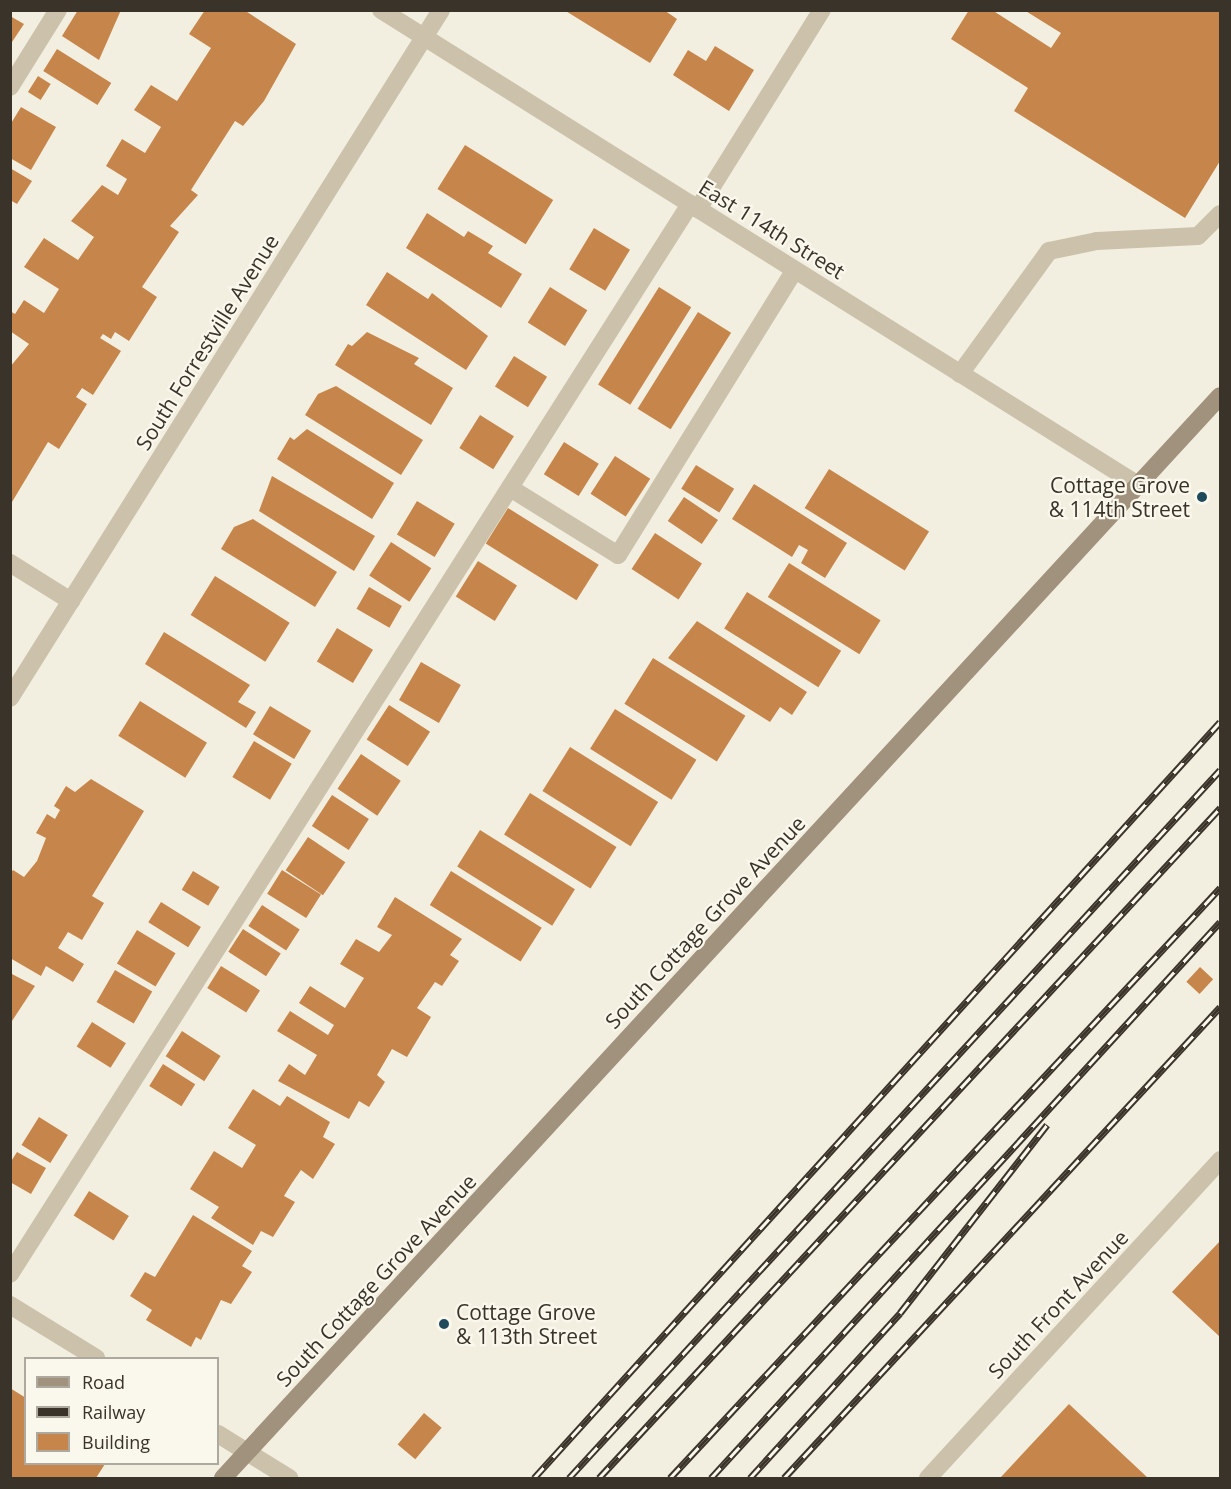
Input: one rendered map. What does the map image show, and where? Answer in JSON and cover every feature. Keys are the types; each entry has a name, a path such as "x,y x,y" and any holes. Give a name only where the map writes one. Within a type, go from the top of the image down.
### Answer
{"street":[{"path":"10,87 58,10"},
{"name":"East 114th Street","path":"381,10 1138,485"},
{"name":"South Forrestville Avenue","path":"10,698 441,10"},
{"path":"10,1274 510,488 822,10"},
{"path":"960,374 1049,251 1097,241 1198,236 1217,226"},
{"path":"510,488 618,555 795,270"},
{"name":"South Cottage Grove Avenue","path":"223,1479 1221,396"},
{"path":"10,563 71,601"},
{"name":"South Front Avenue","path":"928,1479 1221,1160"},
{"path":"10,1305 93,1357"},
{"path":"219,1435 289,1479"}],"building":[{"path":"78,10 121,10 99,60 62,36"},
{"path":"205,10 244,10 296,44 264,101 243,126 235,121 191,190 198,195 170,226 179,232 142,287 157,297 129,341 115,332 111,339 103,334 100,338 121,351 93,395 82,388 76,397 87,404 59,449 48,442 12,502 10,367 29,344 10,331 10,311 15,314 24,300 44,313 59,289 24,267 44,238 78,260 94,237 71,221 102,185 118,195 127,179 106,166 122,139 145,153 161,127 134,110 151,85 177,101 211,48 189,34"},
{"path":"564,10 664,10 677,19 650,63"},
{"path":"969,10 992,10 1051,48 1061,33 1024,10 1220,10 1220,161 1185,218 1014,111 1028,88 951,39"},
{"path":"10,16 24,24 10,45"},
{"path":"715,46 754,70 729,111 673,75 688,50 706,61"},
{"path":"57,49 111,83 97,105 43,71"},
{"path":"38,76 51,84 41,100 28,92"},
{"path":"21,107 56,127 31,170 10,158 10,125"},
{"path":"465,145 553,200 526,244 437,189"},
{"path":"10,168 32,181 17,204 10,200"},
{"path":"427,213 464,237 468,231 493,246 488,253 522,274 501,308 406,248"},
{"path":"594,228 630,250 605,291 569,269"},
{"path":"387,272 428,299 432,293 488,336 466,370 366,305"},
{"path":"550,287 587,310 565,346 528,323"},
{"path":"659,287 691,307 630,405 598,385"},
{"path":"698,312 731,333 671,429 638,409"},
{"path":"367,332 419,358 414,364 453,388 431,425 335,365 348,344 352,346"},
{"path":"514,356 547,377 528,407 495,387"},
{"path":"336,386 423,440 401,475 305,415 318,394"},
{"path":"480,415 514,436 493,469 459,448"},
{"path":"307,429 394,483 372,519 277,459 290,437 294,440"},
{"path":"564,442 599,464 579,496 544,474"},
{"path":"615,456 650,479 626,517 590,494"},
{"path":"696,465 734,489 719,513 681,489"},
{"path":"829,469 929,532 905,571 805,508"},
{"path":"272,476 375,536 354,571 259,511"},
{"path":"754,484 847,543 825,578 801,563 808,550 799,545 792,557 732,519"},
{"path":"684,497 718,520 702,544 668,521"},
{"path":"417,501 455,524 435,557 397,534"},
{"path":"508,508 599,565 576,600 486,544"},
{"path":"253,519 337,572 315,607 221,549 234,527"},
{"path":"655,533 702,563 679,600 632,569"},
{"path":"391,542 431,568 409,602 369,576"},
{"path":"478,561 517,585 495,621 456,597"},
{"path":"789,563 881,620 859,654 768,597"},
{"path":"215,576 290,623 265,662 191,615"},
{"path":"369,587 402,606 389,628 356,609"},
{"path":"747,592 841,651 818,687 724,628"},
{"path":"697,621 807,692 792,715 780,707 770,722 668,658"},
{"path":"337,628 373,650 353,683 317,661"},
{"path":"164,632 250,685 238,702 256,712 246,728 145,664"},
{"path":"653,658 745,716 717,762 624,704"},
{"path":"421,662 461,685 439,723 399,700"},
{"path":"140,701 207,743 185,778 118,736"},
{"path":"389,705 430,732 408,766 367,739"},
{"path":"270,706 311,731 294,759 253,734"},
{"path":"615,709 696,760 672,800 590,749"},
{"path":"254,741 292,764 270,800 232,777"},
{"path":"570,747 658,802 631,846 542,791"},
{"path":"361,754 401,781 377,816 338,789"},
{"path":"91,779 144,811 92,896 104,903 82,940 68,932 58,948 84,964 73,982 46,966 41,976 10,958 10,874 13,870 24,877 37,861 46,838 36,833 47,814 55,819 60,810 54,806 66,786 75,792"},
{"path":"530,793 617,847 591,889 504,835"},
{"path":"332,795 369,819 349,850 312,826"},
{"path":"480,830 575,889 552,926 457,866"},
{"path":"308,837 345,862 323,895 286,870"},
{"path":"282,870 321,894 306,918 267,894"},
{"path":"193,871 220,887 208,906 182,890"},
{"path":"451,871 542,928 521,962 430,905"},
{"path":"395,897 462,939 450,955 459,961 442,986 435,982 417,1008 431,1017 407,1057 392,1049 377,1075 385,1082 369,1107 359,1101 349,1119 278,1081 289,1064 305,1075 317,1055 277,1031 290,1011 328,1035 334,1025 299,1003 310,986 345,1008 364,978 340,964 356,939 379,952 392,935 377,927"},
{"path":"161,902 201,927 188,947 148,922"},
{"path":"262,905 300,930 286,950 248,926"},
{"path":"243,929 281,954 266,976 228,952"},
{"path":"137,930 176,953 155,987 117,963"},
{"path":"221,966 260,990 246,1012 207,988"},
{"path":"1200,967 1213,979 1200,994 1186,982"},
{"path":"115,970 152,992 134,1024 96,1002"},
{"path":"10,973 35,986 10,1024"},
{"path":"92,1022 126,1043 111,1068 77,1047"},
{"path":"182,1031 221,1056 204,1081 166,1056"},
{"path":"163,1064 195,1084 181,1106 149,1086"},
{"path":"253,1089 280,1106 287,1096 330,1122 323,1137 335,1144 313,1179 301,1170 292,1183 284,1196 295,1202 273,1237 261,1231 253,1245 211,1218 219,1207 190,1189 214,1151 242,1168 256,1145 228,1128"},
{"path":"39,1117 68,1135 50,1163 22,1145"},
{"path":"17,1152 46,1168 31,1194 10,1182 10,1163"},
{"path":"89,1191 129,1216 113,1240 74,1216"},
{"path":"193,1215 252,1251 242,1266 252,1272 231,1304 221,1300 201,1340 196,1337 191,1347 146,1320 152,1310 130,1296 145,1272 155,1277"},
{"path":"1220,1241 1220,1337 1172,1292"},
{"path":"10,1388 24,1397 24,1465 104,1465 96,1478 10,1478"},
{"path":"1069,1404 1148,1478 1000,1478"},
{"path":"424,1413 442,1428 415,1459 398,1444"}],"railway":[{"path":"534,1478 1220,722"},
{"path":"569,1478 1220,770"},
{"path":"599,1478 1220,808"},
{"path":"670,1478 1220,888"},
{"path":"711,1478 1220,922"},
{"path":"784,1478 1220,1007"},
{"path":"750,1478 900,1313 1047,1125"}],"place":[{"name":"Cottage Grove & 114th Street","path":"1202,497"},
{"name":"Cottage Grove & 113th Street","path":"444,1324"}]}
